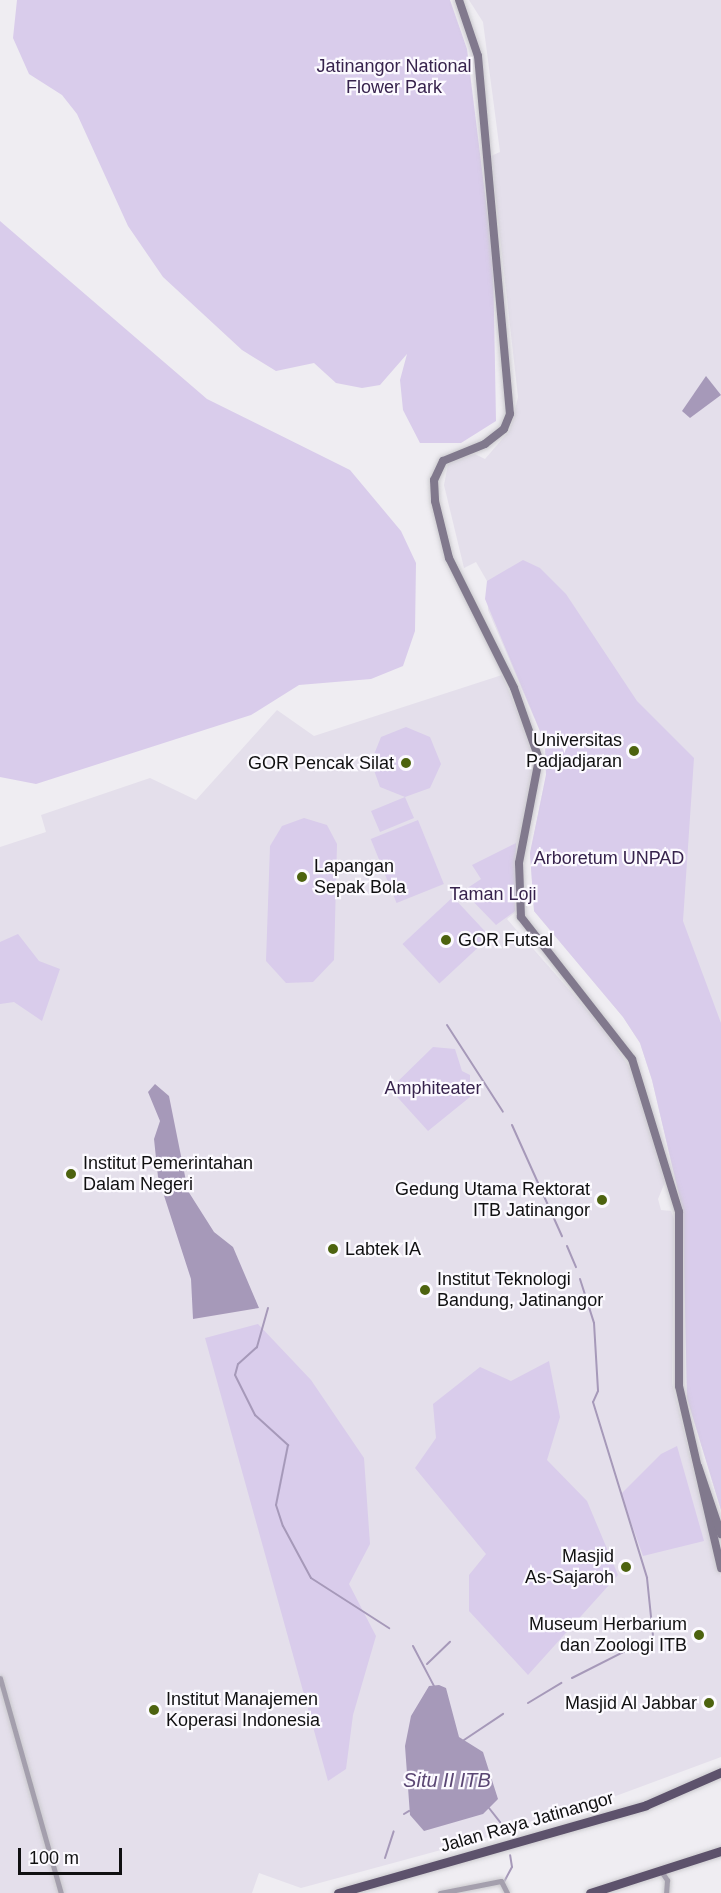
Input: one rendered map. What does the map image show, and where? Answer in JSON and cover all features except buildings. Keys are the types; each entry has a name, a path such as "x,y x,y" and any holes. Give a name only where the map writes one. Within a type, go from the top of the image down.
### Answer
{"highway":[{"name":"Jalan Raya Jatinangor","path":"338,1893 646,1805 721,1772"},
{"path":"590,1893 721,1851"}],"main road":[{"path":"459,0 478,56 510,414 504,429 485,444 443,461 434,480 435,501 448,558 514,688 539,759 519,863 521,917 638,1070 679,1212 679,1386 721,1568"},
{"path":"696,1462 721,1534"}],"street":[{"path":"0,1678 60,1893"},
{"path":"661,1870 668,1880 666,1893"},
{"path":"440,1893 501,1881 507,1893"}],"shaded area":[{"name":"Universitas Padjadjaran","path":"469,0 721,0 721,1510 687,1398 683,1212 652,1080 640,1043 623,1017 534,911 530,853 546,775 545,743 488,610 487,581 476,562 464,568 444,485 448,464 456,458 475,454 485,459 510,430 518,397 491,156 500,152 483,22"},
{"name":"Institut Teknologi Bandung, Jatinangor","path":"502,675 538,761 518,845 517,911 507,919 602,1027 634,1074 665,1182 658,1199 661,1210 671,1211 674,1219 672,1383 721,1577 721,1757 551,1820 301,1888 259,1873 252,1893 0,1893 0,847 46,832 41,815 150,778 196,800 277,710 314,736"}],"green space":[{"name":"Jatinangor National Flower Park","path":"17,0 450,0 467,49 493,258 496,421 461,443 420,443 403,410 400,380 407,354 380,385 362,388 336,383 314,363 276,371 242,350 163,277 128,226 77,114 62,95 29,74 13,38"},
{"path":"0,221 207,399 350,470 401,531 416,563 415,631 403,666 371,679 299,685 251,715 36,784 0,777"},
{"name":"Arboretum UNPAD","path":"523,560 540,568 566,594 637,701 694,758 683,921 721,1023 721,1510 687,1398 683,1212 652,1080 640,1043 623,1017 534,911 530,853 546,775 545,743 485,599 487,581"},
{"name":"GOR Pencak Silat","path":"406,727 430,737 441,764 430,788 405,797 380,787 371,762 381,737"},
{"path":"405,797 414,818 380,832 371,811"},
{"name":"Lapangan Sepak Bola","path":"304,818 327,825 337,844 334,960 313,982 286,983 266,961 270,846 282,826"},
{"path":"418,820 444,884 397,903 371,839"},
{"name":"Taman Loji","path":"516,843 515,911 496,925 463,891 481,879 472,865"},
{"name":"GOR Futsal","path":"453,897 490,936 439,984 403,944"},
{"path":"18,934 39,961 60,969 42,1021 14,1002 0,1004 0,942"},
{"name":"Amphiteater","path":"433,1047 455,1049 462,1071 470,1075 470,1097 428,1131 390,1089"},
{"path":"258,1324 311,1380 364,1458 370,1544 349,1584 376,1636 353,1715 346,1769 328,1781 205,1338"},
{"path":"549,1361 560,1417 547,1460 587,1501 618,1575 528,1675 469,1611 469,1575 486,1554 415,1468 436,1438 433,1404 480,1367 511,1381"},
{"path":"677,1446 704,1541 643,1556 621,1494 661,1454"}],"water":[{"path":"706,376 721,395 690,418 682,411"},
{"path":"155,1084 169,1096 188,1191 214,1232 233,1247 259,1308 193,1319 191,1279 158,1177 154,1139 160,1121 148,1092"},
{"name":"Situ II ITB","path":"439,1685 446,1688 459,1737 483,1752 498,1799 483,1814 424,1831 410,1815 405,1746 411,1716 429,1686"}],"waterway":[{"path":"447,1025 503,1112"},
{"path":"512,1125 562,1236"},
{"path":"567,1246 576,1267"},
{"path":"580,1279 594,1323 598,1391 593,1402 647,1578 653,1636"},
{"path":"268,1308 257,1347 238,1364 235,1375 255,1415 288,1445 276,1505 283,1526 311,1578 389,1628"},
{"path":"427,1664 450,1642"},
{"path":"572,1678 643,1642"},
{"path":"413,1646 434,1686"},
{"path":"528,1703 561,1683"},
{"path":"464,1740 503,1714"},
{"path":"489,1808 500,1822"},
{"path":"404,1814 409,1811"},
{"path":"385,1858 394,1831"},
{"path":"504,1882 512,1867 510,1855"}],"place":[{"name":"Universitas Padjadjaran","path":"634,751"},
{"name":"GOR Pencak Silat","path":"406,763"},
{"name":"Lapangan Sepak Bola","path":"302,877"},
{"name":"GOR Futsal","path":"446,940"},
{"name":"Institut Pemerintahan Dalam Negeri","path":"71,1174"},
{"name":"Gedung Utama Rektorat ITB Jatinangor","path":"602,1200"},
{"name":"Labtek IA","path":"333,1249"},
{"name":"Institut Teknologi Bandung, Jatinangor","path":"425,1290"},
{"name":"Masjid As-Sajaroh","path":"626,1567"},
{"name":"Museum Herbarium dan Zoologi ITB","path":"699,1635"},
{"name":"Masjid Al Jabbar","path":"709,1703"},
{"name":"Institut Manajemen Koperasi Indonesia","path":"154,1710"}]}
